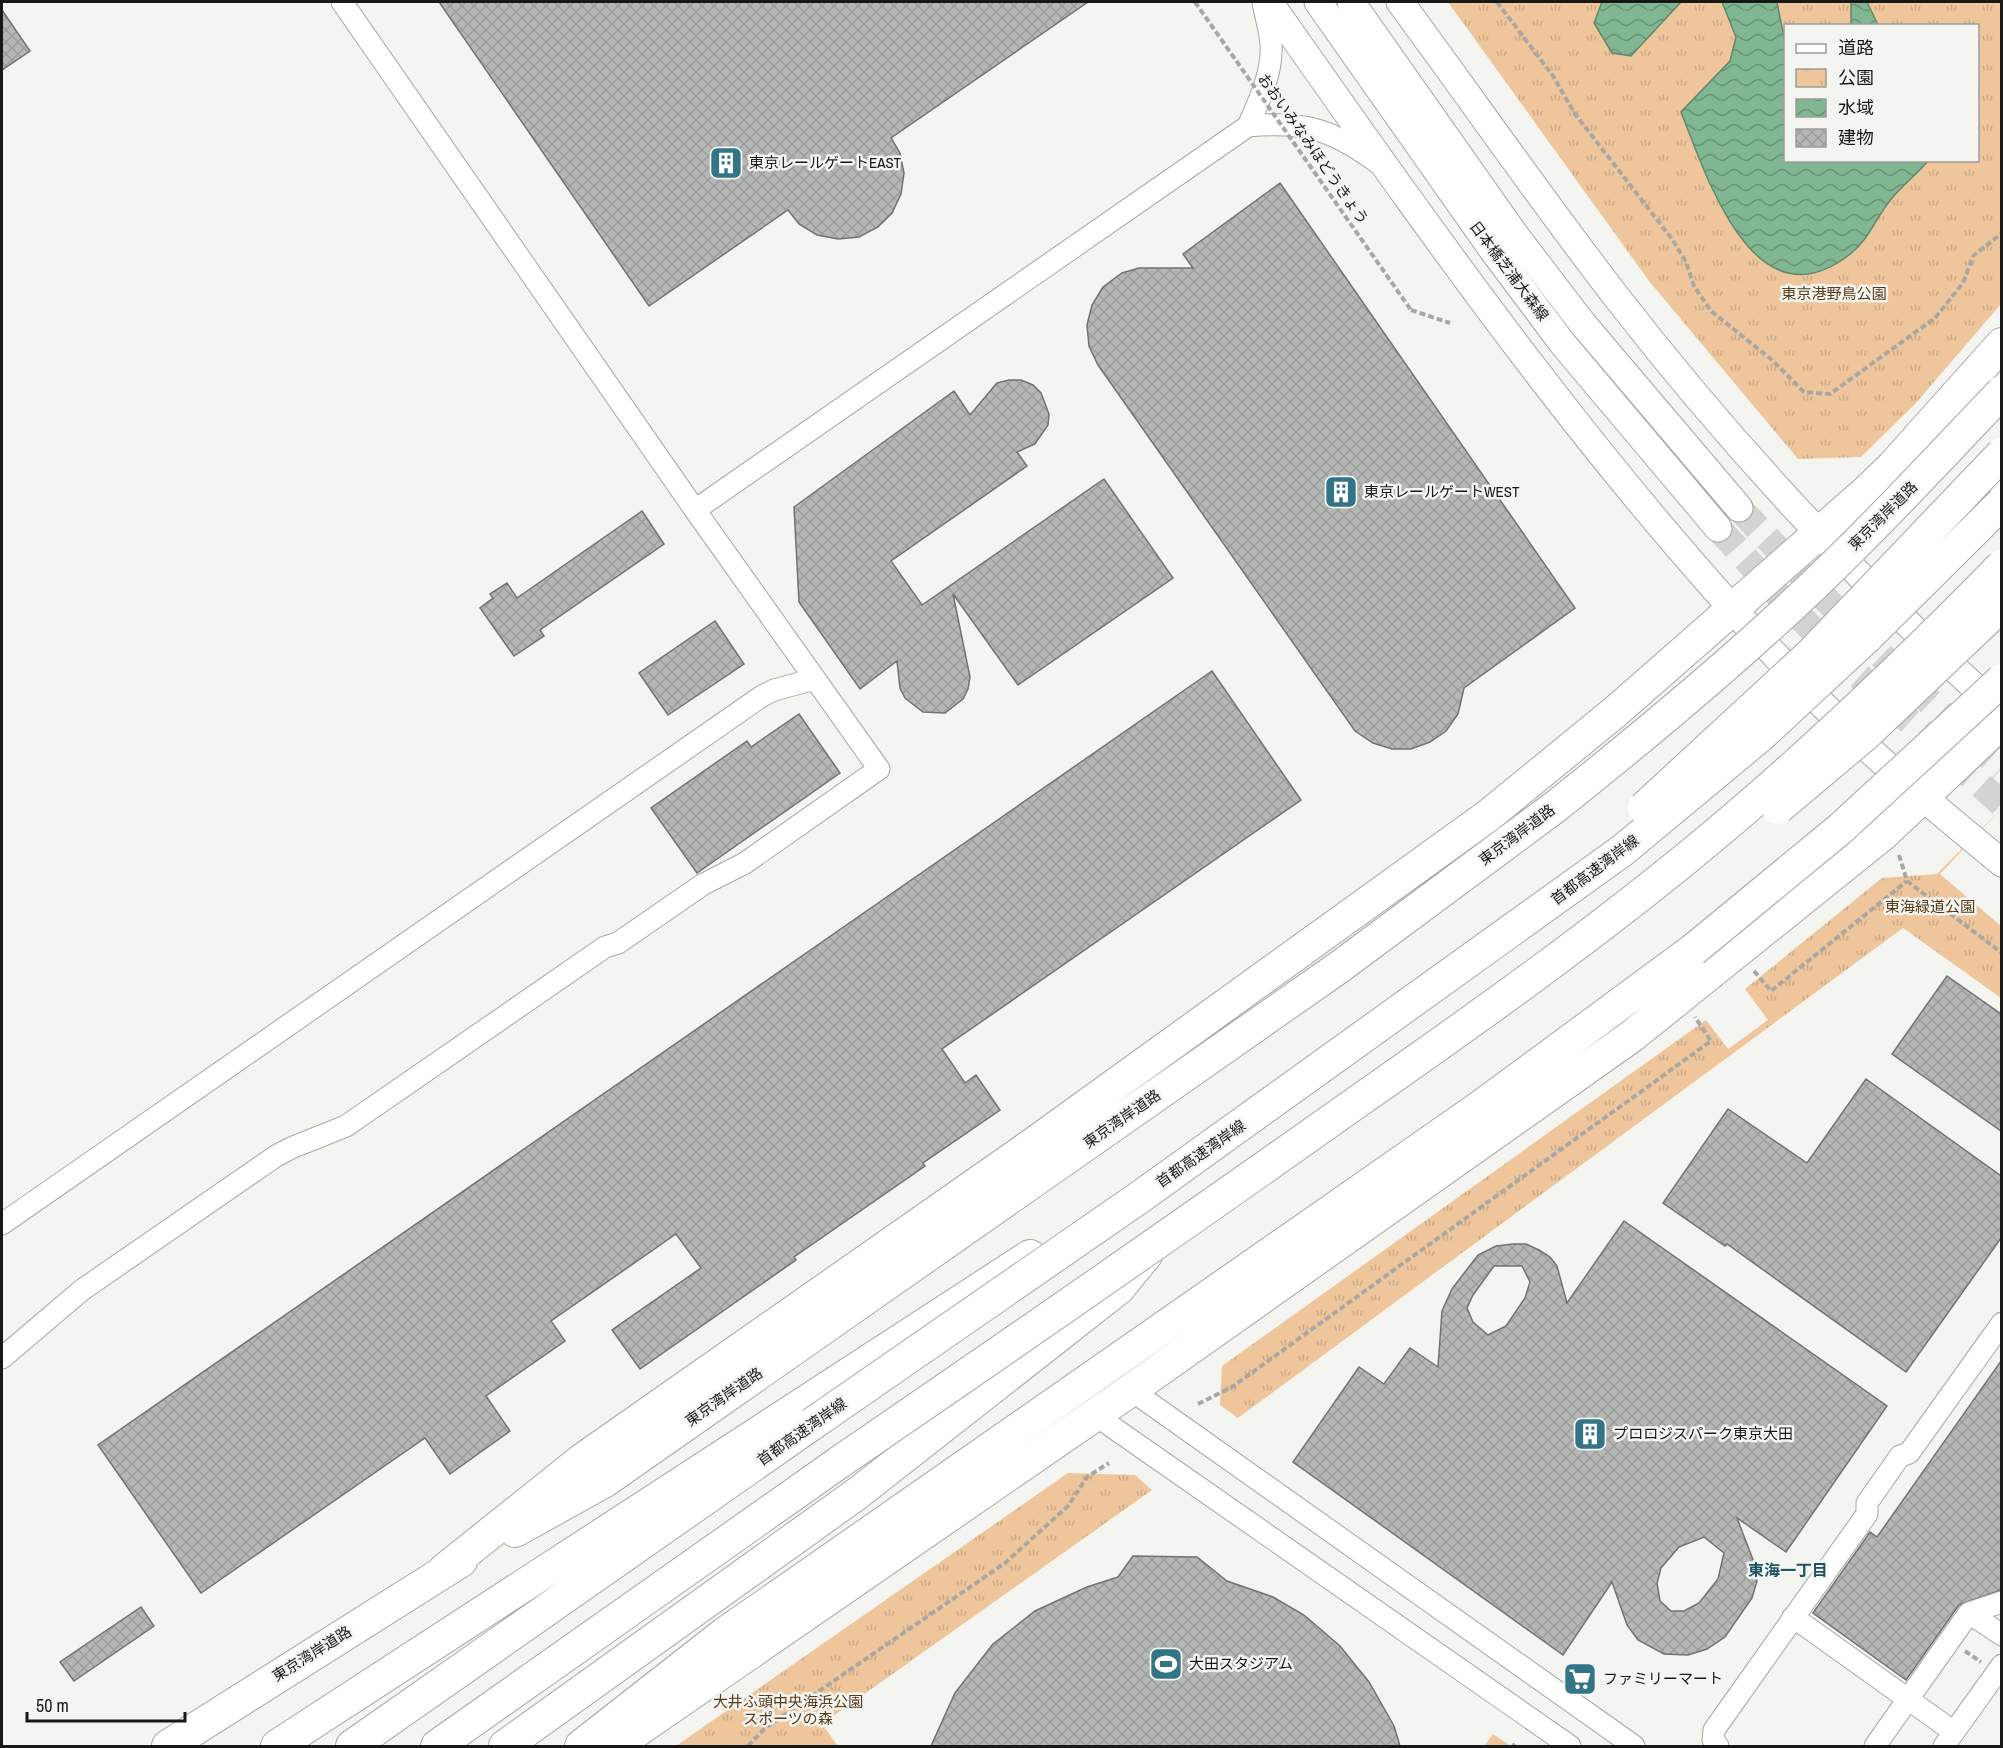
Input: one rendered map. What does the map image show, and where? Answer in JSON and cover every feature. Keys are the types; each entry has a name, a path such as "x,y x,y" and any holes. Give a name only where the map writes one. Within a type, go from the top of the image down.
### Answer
{"highway":[{"path":"444,1570 583,1459 1017,1156 1489,815 1616,712 1819,535 1892,467 2001,344"},
{"name":"東京湾岸道路","path":"168,1746 444,1570 605,1481 1338,969 1555,807 1707,682 1798,600 1879,520 2001,392"},
{"path":"1510,934 1811,654 2001,454"},
{"name":"首都高速湾岸線","path":"352,1746 808,1413 1140,1197 1510,934 1623,850 1752,743 1868,636 2001,503"},
{"path":"1539,974 1708,840 1790,771 1868,699 2001,566"},
{"path":"437,1746 1539,974 1726,847 1803,788 1866,734 2001,605"},
{"path":"581,1746 652,1688 724,1634 1480,1107 1635,994 1754,901 1891,784 2001,680"},
{"path":"615,1746 1131,1390 1632,1036 1769,927 1924,798 2001,722"},
{"path":"505,1746 858,1493 1118,1289 1155,1245"},
{"path":"277,1746 808,1413"}],"main road":[{"path":"1269,2 1388,171 1521,352 1627,486 1734,610 1824,706 1924,798 2001,863"},
{"name":"日本橋芝浦大森線","path":"1318,2 1492,249 1563,344 1718,528"},
{"name":"日本橋芝浦大森線","path":"1351,2 1515,235 1583,324 1739,508"},
{"path":"1400,2 1618,299 1716,418 1819,535 1910,628 2001,712"}],"street":[{"path":"2,1358 82,1290 276,1156 346,1126 604,947 618,943 702,885 745,863 879,769 695,510 342,2"},
{"path":"1248,126 1262,93 1269,67 1271,45 1263,2"},
{"path":"695,510 1248,126 1281,123 1311,126 1334,134 1388,171"},
{"path":"2,1224 762,696 774,690 815,679"},
{"path":"1718,1746 1713,1740 1713,1730 1867,1514 1867,1503 1900,1456 1909,1453 2001,1323"},
{"path":"1131,1390 1634,1746"},
{"path":"1095,1414 1570,1746"},
{"path":"1875,1746 1969,1613 2001,1602"},
{"path":"1969,1613 2001,1635"},
{"path":"1793,1617 1908,1699 1949,1739 2001,1665"}],"path":[{"name":"おおいみなみほどうきょう","path":"1195,2 1411,310 1450,323"},
{"path":"1497,2 1553,76 1575,114 1672,238 1686,262 1694,286 1711,311 1772,360 1804,392 1830,394 1935,318 1963,283 1973,256 2001,233"},
{"path":"1899,855 1907,881 2001,953"},
{"path":"1754,971 1771,991 1907,881"},
{"path":"1198,1404 1232,1387 1711,1041 1694,1016"},
{"path":"748,1746 764,1729 1005,1563 1068,1506 1087,1477 1109,1462"}],"green space":[{"name":"東京港野鳥公園","path":"1448,2 2001,2 2001,304 1915,404 1861,457 1798,459 1649,281"},
{"name":"東海緑道公園","path":"2001,809 1940,874 2001,926 2001,998 1903,928 1238,1418 1220,1405 1222,1366 1706,1020 1728,1049 1768,1020 1745,989 1882,878 1937,874"},
{"name":"大井ふ頭中央海浜公園 スポーツの森","path":"1068,1473 1135,1475 1152,1490 822,1724 838,1746 676,1746"},
{"path":"1493,1734 1511,1746 1484,1746"}],"water":[{"path":"1602,2 1681,2 1631,56 1612,53 1594,23"},
{"path":"1722,2 1777,2 1784,37 1784,162 1927,162 1893,197 1857,248 1849,255 1816,272 1786,273 1761,259 1739,235 1705,172 1681,112 1730,61 1736,37"},
{"path":"1851,2 1867,2 1878,24 1851,24"}],"building":[{"name":"東京レールゲートEAST","path":"439,2 1088,2 891,138 900,153 904,173 901,194 892,213 878,227 859,237 838,239 817,235 799,224 788,210 649,306"},
{"path":"2,10 30,51 2,70"},
{"name":"東京レールゲートWEST","path":"1280,183 1575,608 1464,688 1458,714 1446,731 1430,742 1411,749 1392,749 1373,743 1355,731 1098,365 1089,346 1087,325 1092,305 1103,287 1122,273 1139,268 1193,268 1183,254"},
{"path":"1021,380 1033,385 1041,393 1049,414 1048,425 1035,444 1017,452 1027,466 891,561 922,605 1104,479 1173,578 1018,685 953,594 970,677 963,699 945,713 923,712 905,698 900,688 897,661 860,689 799,602 794,507 954,391 970,415 997,383"},
{"path":"642,511 664,544 540,630 544,636 514,656 480,608 493,598 490,594 507,583 517,598"},
{"path":"715,621 744,664 668,715 639,673"},
{"path":"1212,671 1301,800 942,1049 965,1083 976,1075 1000,1110 923,1163 925,1166 794,1257 796,1260 640,1369 612,1330 701,1268 676,1234 551,1321 565,1341 486,1396 510,1431 450,1474 425,1438 201,1593 98,1445"},
{"path":"799,714 840,773 697,873 651,808 747,741 751,747"},
{"path":"1947,976 2001,1014 2001,1131 1892,1054"},
{"path":"1866,1079 2001,1176 2001,1238 1906,1372 1727,1244 1725,1246 1663,1203 1728,1109 1807,1163"},
{"name":"プロロジスパーク東京大田","path":"1624,1221 1887,1406 1786,1552 1737,1518 1755,1565 1757,1581 1752,1598 1725,1637 1707,1649 1688,1655 1664,1654 1638,1640 1627,1625 1612,1582 1563,1655 1293,1462 1359,1367 1384,1384 1410,1348 1438,1367 1442,1311 1452,1289 1478,1255 1496,1246 1513,1244 1526,1244 1539,1250 1550,1257 1557,1266 1567,1303","holes":["1494,1266 1522,1266 1530,1282 1525,1298 1506,1326 1488,1335 1473,1322 1467,1308 1473,1295","1704,1537 1724,1553 1718,1579 1699,1603 1684,1611 1671,1611 1660,1601 1657,1583 1661,1568 1679,1547"]},
{"path":"2001,1361 2001,1590 1959,1605 1906,1680 1813,1613 1870,1532 1877,1537"},
{"name":"大田スタジアム","path":"1133,1556 1197,1557 1227,1581 1273,1597 1304,1615 1340,1646 1369,1682 1394,1726 1400,1746 931,1746 955,1693 993,1644 1035,1611 1087,1587 1118,1577"},
{"path":"141,1607 154,1626 74,1681 60,1662"}],"tunnel":[{"path":"1739,508 1867,641 2002,768"},
{"path":"1718,528 1786,603 1859,676 2002,804"}],"place":[{"name":"東京レールゲートEAST","path":"726,163"},
{"name":"東京レールゲートWEST","path":"1341,492"},
{"name":"プロロジスパーク東京大田","path":"1590,1434"},
{"name":"大田スタジアム","path":"1166,1664"},
{"name":"ファミリーマート","path":"1580,1679"}],"district":[{"name":"東海一丁目","path":"1788,1570"}]}
